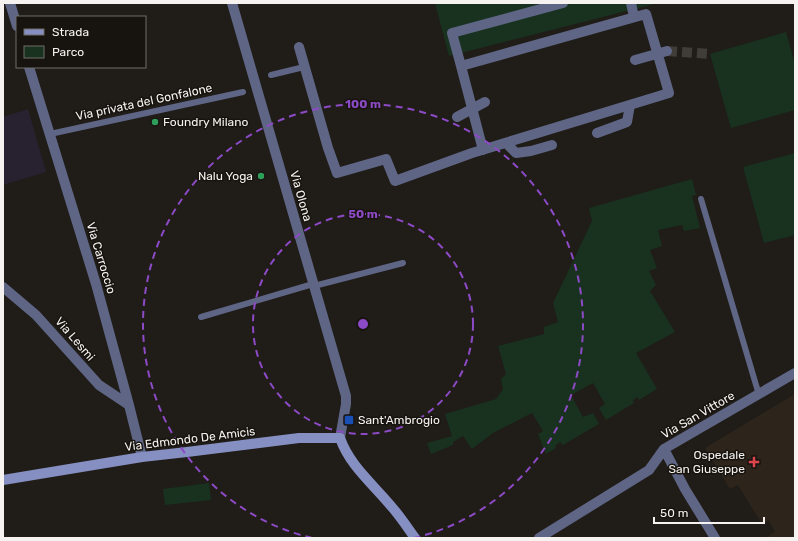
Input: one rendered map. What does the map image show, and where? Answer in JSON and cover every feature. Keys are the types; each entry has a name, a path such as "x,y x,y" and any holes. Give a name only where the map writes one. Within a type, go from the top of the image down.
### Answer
{"street":[{"path":"10,3 16,23"},
{"name":"Via Olona","path":"232,3 346,396 340,438"},
{"path":"483,150 452,34 563,3"},
{"path":"630,3 634,17"},
{"path":"299,48 328,148 337,172 386,159 395,181 483,150 669,93 662,53 646,14 461,66"},
{"path":"635,60 662,53"},
{"name":"Via Carroccio","path":"29,68 96,284 142,457"},
{"path":"457,117 485,102"},
{"path":"596,133 627,122 630,105"},
{"path":"506,143 516,153 531,151 552,145"},
{"name":"Via Lesmi","path":"3,287 36,315 99,385 129,405"},
{"name":"Via San Vittore","path":"539,538 648,470 664,449 795,373"},
{"path":"340,438 343,447 355,466 392,506 415,538"},
{"name":"Via Edmondo De Amicis","path":"3,480 142,457 288,440 340,438"},
{"path":"664,449 685,489 715,538"}],"lane":[{"path":"271,75 304,67"},
{"name":"Via privata del Gonfalone","path":"50,134 243,92"},
{"path":"701,200 759,395"},
{"path":"201,317 313,285 403,263"}],"shaded area":[{"path":"28,109 46,172 3,185 3,117"},
{"name":"Ospedale San Giuseppe","path":"795,394 795,538 765,538 775,532 769,521 762,524 738,485 730,489 705,448"}],"green space":[{"path":"435,3 653,3 654,4 449,56"},
{"path":"786,32 795,64 795,110 731,128 710,54"},
{"path":"795,153 795,235 764,243 743,167"},
{"path":"692,179 696,195 692,196 700,228 684,231 682,225 658,230 662,246 650,250 657,268 649,271 656,285 650,291 675,332 636,353 657,389 639,400 638,397 633,400 634,403 606,420 599,408 605,404 593,383 571,395 583,417 593,413 599,424 563,445 560,442 555,446 556,448 546,454 538,434 543,431 532,413 493,433 472,449 463,436 453,442 453,445 431,454 427,443 452,436 445,414 496,399 503,389 501,379 506,374 498,346 544,334 544,327 558,322 553,303 592,221 589,208"},
{"path":"209,483 211,500 165,505 163,489"}],"tunnel":[{"path":"667,51 710,54"}],"place":[{"name":"Foundry Milano","path":"155,122"},
{"name":"Nalu Yoga","path":"261,176"},
{"name":"Sant'Ambrogio","path":"349,420"},
{"name":"Ospedale San Giuseppe","path":"754,462"}]}
